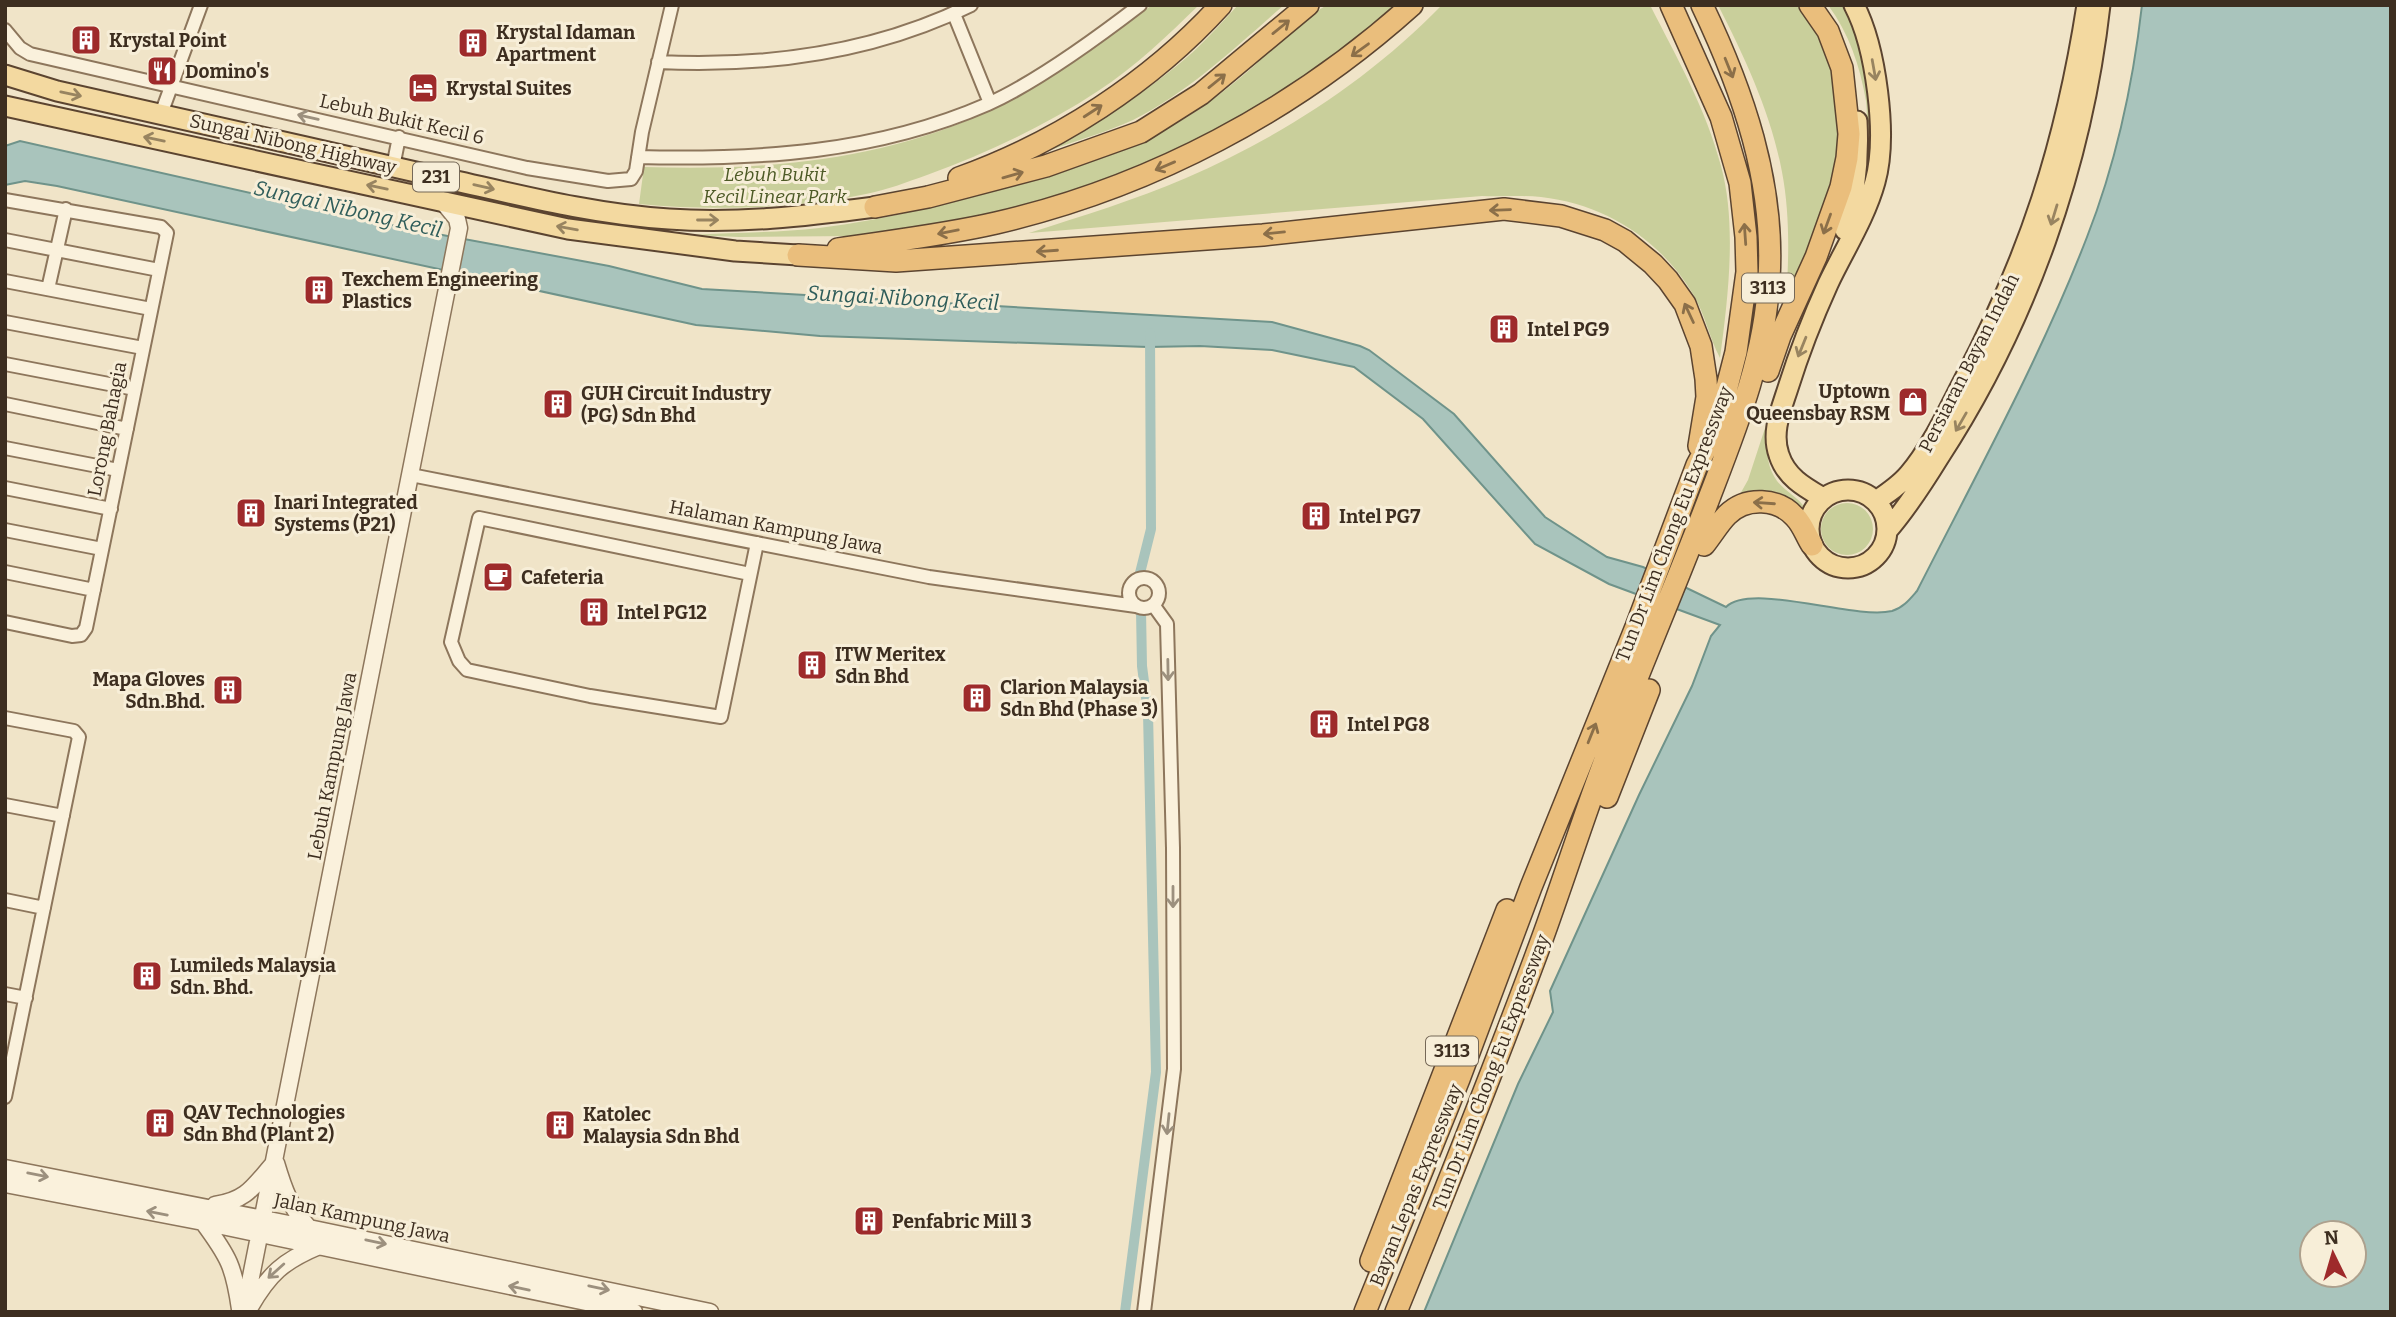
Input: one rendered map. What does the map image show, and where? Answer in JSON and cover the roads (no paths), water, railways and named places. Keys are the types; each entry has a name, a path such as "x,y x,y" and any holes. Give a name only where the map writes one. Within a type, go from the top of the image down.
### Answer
{"highway":[{"path":"875,207 977,172 1070,126 1155,66 1221,5"},
{"path":"875,207 992,181 1069,159 1130,136 1159,122 1201,94 1308,5"},
{"path":"798,255 942,234 996,223 1124,183 1179,160 1262,117 1369,44 1412,5"},
{"name":"Tun Dr Lim Chong Eu Expressway","path":"1502,982 1566,796 1636,626 1696,466 1719,418 1736,352 1745,297 1746,237 1740,183 1725,128 1709,85 1671,5"},
{"name":"Tun Dr Lim Chong Eu Expressway","path":"1502,982 1663,634 1754,379 1762,340 1769,276 1768,222 1756,148 1738,90 1702,5"},
{"path":"1704,545 1746,443 1772,356 1816,257 1841,187 1847,158 1849,134 1842,68 1832,39 1810,5"},
{"path":"798,255 896,261 1263,235 1504,209 1561,216 1605,230 1639,251 1668,280 1685,304 1701,346 1706,379 1707,397 1696,466"},
{"path":"1688,569 1727,514 1739,505 1763,501 1785,508 1795,516 1812,545"},
{"path":"1541,942 1559,919 1663,634"},
{"name":"Tun Dr Lim Chong Eu Expressway","path":"1396,1312 1461,1154 1541,942 1608,752"},
{"name":"Tun Dr Lim Chong Eu Expressway","path":"1351,1312 1489,953 1526,865 1566,796"},
{"name":"Bayan Lepas Expressway","path":"1364,1312 1459,1079 1502,982"},
{"name":"Bayan Lepas Expressway","path":"1380,1312 1502,982"}],"main road":[{"path":"1828,284 1861,219 1875,183 1879,161 1880,129 1875,75 1867,39 1854,5"},
{"name":"Persiaran Bayan Indah","path":"1876,501 1910,474 1944,418 1987,337 2019,264 2051,175 2064,126 2087,5"},
{"name":"Persiaran Bayan Indah","path":"1887,531 1902,514 1946,447 1986,378 2034,272 2076,144 2100,5"},
{"path":"1823,498 1795,481 1779,457 1776,442 1779,415 1828,284 1852,206 1859,154 1856,107 1832,39"},
{"name":"Sungai Nibong Highway","path":"5,73 27,83 560,204 658,219 784,219 875,207"},
{"name":"Sungai Nibong Highway","path":"11,108 502,215 612,235 735,251 798,255"},
{"path":"1845,489 1867,494 1876,501 1883,510 1887,531 1881,551 1874,558 1855,567 1834,566 1818,554 1808,533 1809,520 1814,507 1823,498 1845,489"}],"street":[{"path":"161,114 169,85 201,5"},
{"path":"672,5 638,157 738,158 811,151 890,136 954,117 990,103 1032,79 1140,5"},
{"path":"658,62 738,62 809,55 897,36 971,5"},
{"path":"954,14 990,103"},
{"name":"Lebuh Bukit Kecil 6","path":"5,30 20,48 30,54 570,176 608,181 631,179 636,171 638,157"},
{"path":"393,167 399,138"},
{"path":"9,200 66,209 48,289"},
{"path":"443,202 457,219 459,231 482,218 502,215"},
{"name":"Lorong Bahagia","path":"5,622 72,636 81,635 86,628 167,233 165,229 66,209"},
{"name":"Lebuh Kampung Jawa","path":"244,1312 459,231"},
{"path":"5,240 159,270"},
{"path":"6,283 151,309"},
{"path":"5,322 143,348"},
{"path":"5,364 135,389"},
{"path":"5,404 127,429"},
{"path":"5,448 118,470"},
{"name":"Halaman Kampung Jawa","path":"411,475 929,577 1136,606"},
{"path":"5,488 111,509"},
{"path":"750,574 479,518 451,642 458,661 467,670 566,691 721,717 757,543"},
{"path":"5,530 102,549"},
{"path":"5,572 94,590"},
{"path":"1145,578 1153,580 1159,588 1159,597 1153,606 1136,606 1131,601 1129,590 1133,583 1145,578"},
{"path":"1144,1312 1174,1069 1173,848 1167,624 1153,606"},
{"path":"5,718 78,733 5,1095"},
{"path":"5,805 63,816"},
{"path":"5,900 44,908"},
{"path":"5,994 26,998"},
{"path":"244,1312 234,1271 204,1215 236,1202 251,1190 275,1161"},
{"path":"275,1161 285,1194 295,1212 309,1228"},
{"name":"Jalan Kampung Jawa","path":"5,1168 204,1215"},
{"name":"Jalan Kampung Jawa","path":"5,1184 261,1226 319,1246 634,1312"},
{"name":"Jalan Kampung Jawa","path":"261,1226 309,1228 710,1312"},
{"path":"244,1312 280,1265 319,1246"}],"water":[{"path":"2142,5 2391,5 2391,1312 1424,1312 1518,1084 1553,1012 1550,991 1692,686 1711,636 1720,625 1609,584 1535,544 1423,419 1354,367 1272,350 820,336 696,325 57,186 25,181 5,185 5,146 20,141 410,229 609,266 702,289 1272,322 1369,350 1454,414 1545,517 1607,557 1643,567 1726,607 1739,600 1757,598 1875,612 1896,610 1917,591 2007,416 2087,237 2107,181 2128,94"}],"waterway":[{"path":"1139,577 1151,529 1150,333"},
{"path":"1125,1312 1156,1072 1148,713 1142,666 1141,610"}],"place":[{"name":"Krystal Point","path":"86,40"},
{"name":"Krystal Idaman Apartment","path":"473,43"},
{"name":"Domino's","path":"162,71"},
{"name":"Krystal Suites","path":"423,88"},
{"name":"Texchem Engineering Plastics","path":"319,290"},
{"name":"Intel PG9","path":"1504,329"},
{"name":"Uptown Queensbay RSM","path":"1913,402"},
{"name":"GUH Circuit Industry (PG) Sdn Bhd","path":"558,404"},
{"name":"Inari Integrated Systems (P21)","path":"251,513"},
{"name":"Intel PG7","path":"1316,516"},
{"name":"Cafeteria","path":"498,577"},
{"name":"Intel PG12","path":"594,612"},
{"name":"ITW Meritex Sdn Bhd","path":"812,665"},
{"name":"Mapa Gloves Sdn.Bhd.","path":"228,690"},
{"name":"Clarion Malaysia Sdn Bhd (Phase 3)","path":"977,698"},
{"name":"Intel PG8","path":"1324,724"},
{"name":"Lumileds Malaysia Sdn. Bhd.","path":"147,976"},
{"name":"QAV Technologies Sdn Bhd (Plant 2)","path":"160,1123"},
{"name":"Katolec Malaysia Sdn Bhd","path":"560,1125"},
{"name":"Penfabric Mill 3","path":"869,1221"}],"park label":[{"name":"Lebuh Bukit Kecil Linear Park","path":"775,185"}],"water label":[{"name":"Sungai Nibong Kecil","path":"348,209"},
{"name":"Sungai Nibong Kecil","path":"903,298"}]}
